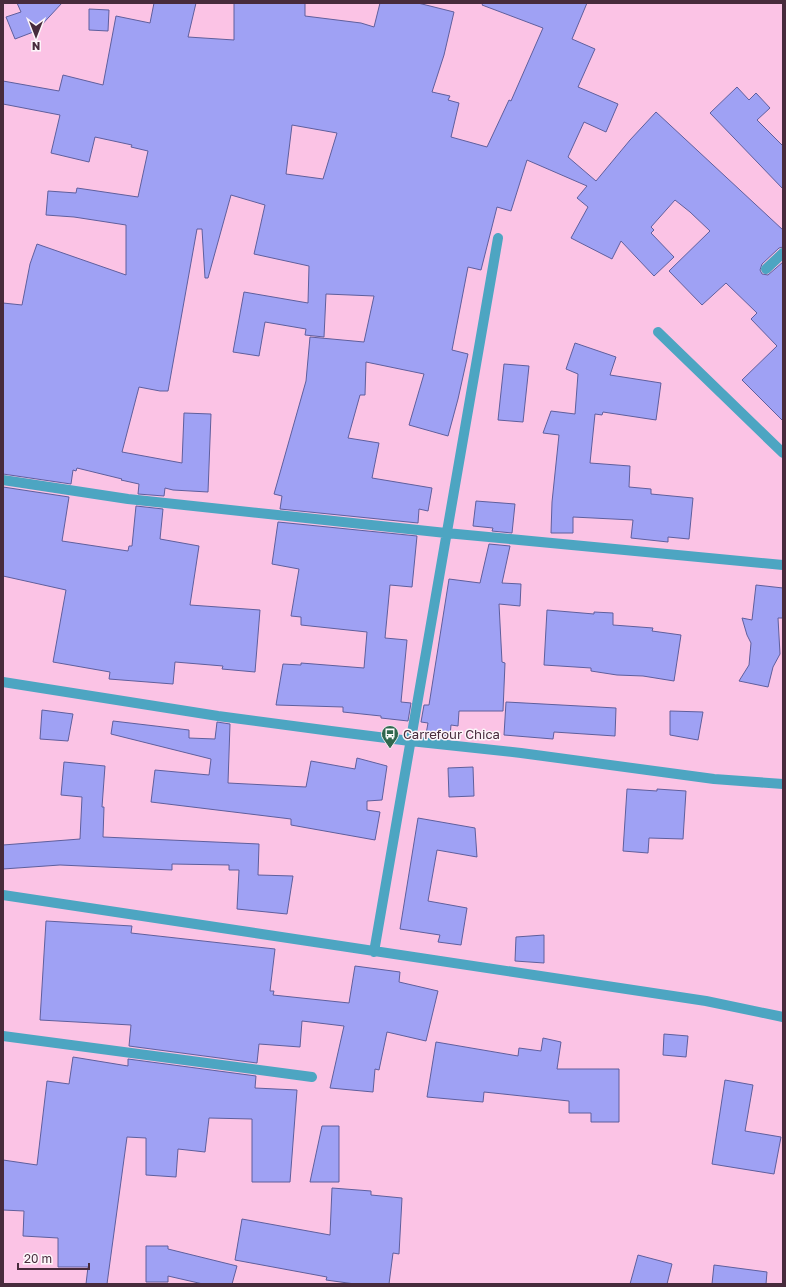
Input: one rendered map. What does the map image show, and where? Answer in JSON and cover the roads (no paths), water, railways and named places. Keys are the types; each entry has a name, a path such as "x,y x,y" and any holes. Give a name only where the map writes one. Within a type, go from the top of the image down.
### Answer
{"street":[{"path":"374,952 498,238"},
{"path":"766,269 783,253"},
{"path":"658,332 783,453"},
{"path":"3,480 128,499 446,533 783,565"},
{"path":"3,682 218,716 410,741 521,753 714,779 783,784"},
{"path":"3,895 706,1001 783,1017"},
{"path":"3,1036 312,1077"}],"place":[{"name":"Carrefour Chica","path":"390,749"}]}
